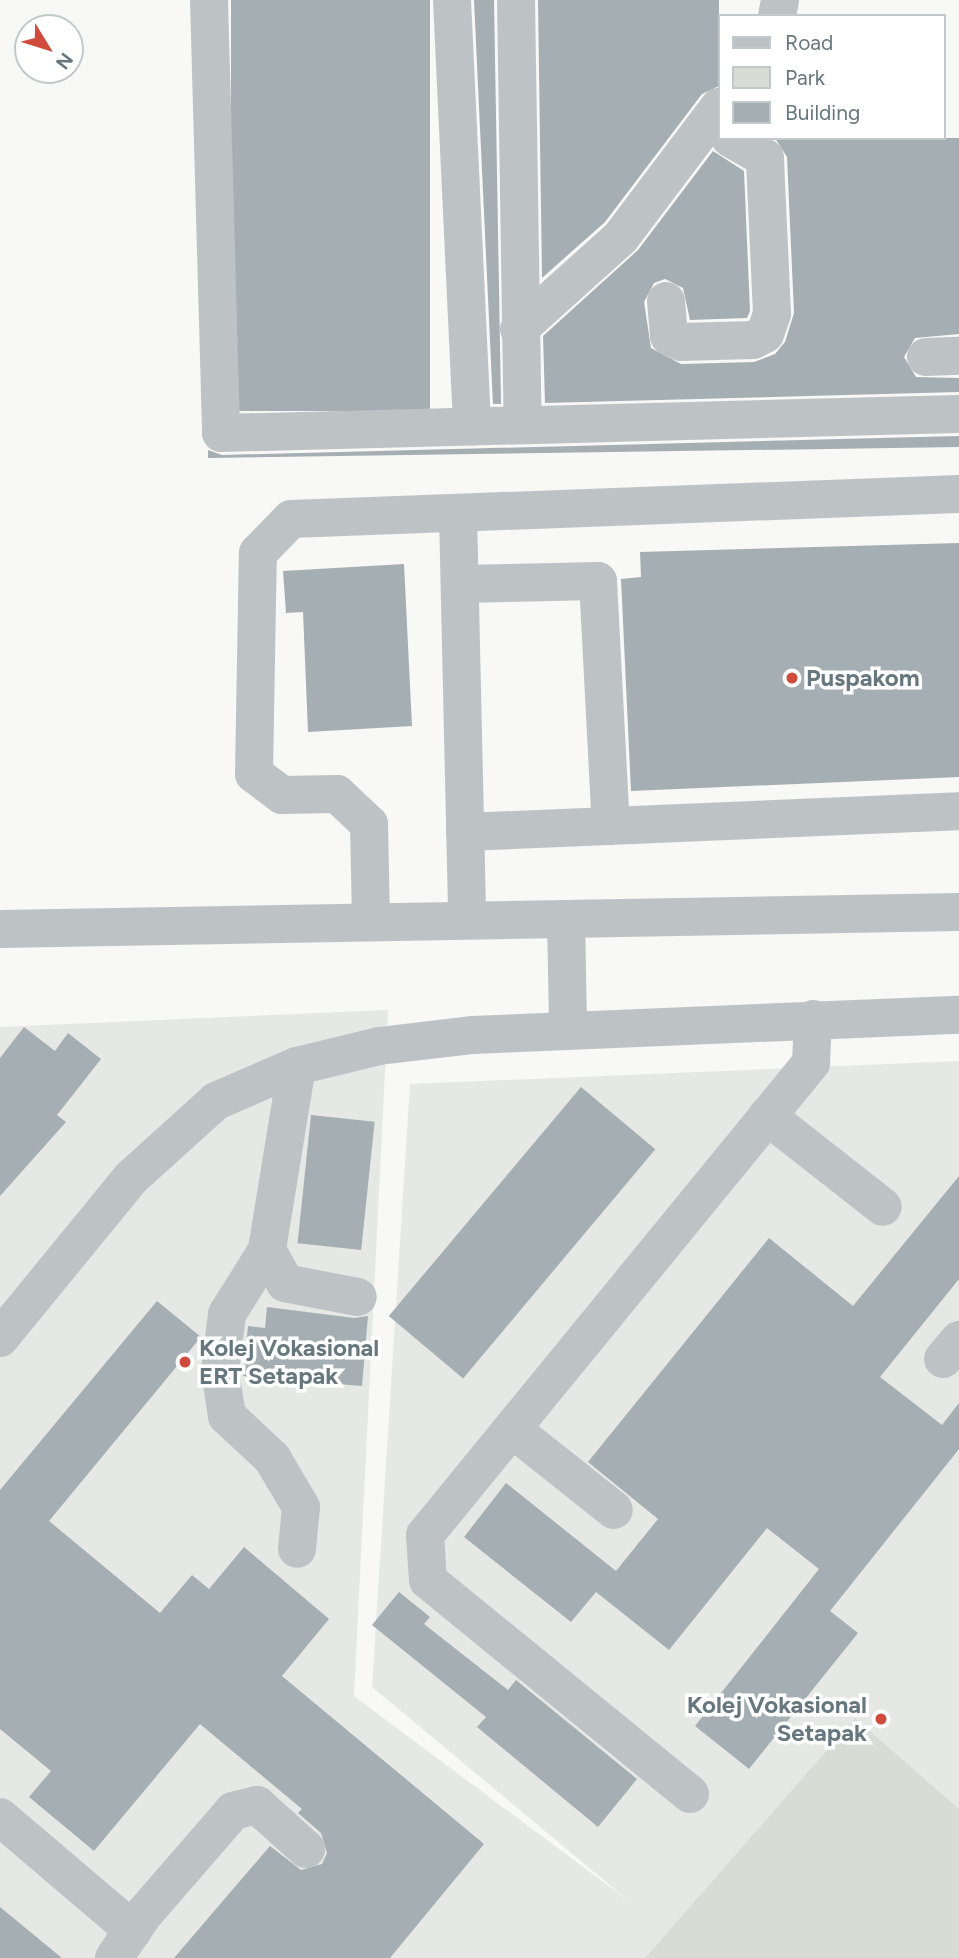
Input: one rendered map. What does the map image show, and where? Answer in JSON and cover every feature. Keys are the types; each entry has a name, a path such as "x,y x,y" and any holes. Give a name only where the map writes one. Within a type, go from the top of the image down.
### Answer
{"street":[{"path":"208,0 221,433 959,414"},
{"path":"452,0 472,427"},
{"path":"516,0 519,329 523,425"},
{"path":"519,329 621,237 718,127"},
{"path":"666,301 669,336 681,342 753,340 765,334 772,314 765,158 739,140"},
{"path":"371,920 369,824 337,794 282,795 254,774 258,553 291,519 959,494"},
{"path":"458,513 467,920"},
{"path":"460,584 598,581 611,826"},
{"path":"465,832 959,811"},
{"path":"0,929 371,920 959,912"},
{"path":"565,919 568,1028"},
{"path":"0,1338 132,1177 216,1101 297,1066 379,1046 568,1028 959,1015"},
{"path":"690,1794 428,1580 425,1535 811,1063 813,1020"},
{"path":"297,1066 267,1250 227,1314 220,1371 227,1416 272,1458 301,1507 297,1549"},
{"path":"767,1116 883,1207"},
{"path":"267,1250 285,1283 358,1297"},
{"path":"512,1429 614,1510"},
{"path":"0,1817 123,1944 233,1811 257,1805 306,1849"}],"shaded area":[{"path":"388,1010 354,1696 630,1902 372,1687 410,1084 959,1061 959,1958 0,1958 0,1027"}],"green space":[{"name":"Kolej Vokasional Setapak","path":"855,1718 959,1809 959,1958 645,1958"}],"building":[{"path":"231,0 430,0 430,411 231,411"},
{"path":"474,0 494,0 501,404 493,404"},
{"path":"538,0 719,0 718,86 702,94 605,222 542,278"},
{"path":"959,138 959,334 915,338 904,357 916,377 959,378 959,392 545,403 543,336 638,250 713,151 744,171 750,311 747,318 690,320 683,288 665,279 654,283 644,302 651,348 681,364 754,362 775,354 785,342 794,313 787,157 776,140"},
{"path":"959,436 959,447 208,458 208,450 222,455"},
{"name":"Puspakom","path":"959,543 959,777 631,791 621,579 641,577 640,552"},
{"path":"404,564 412,726 308,732 303,612 286,613 283,571"},
{"path":"24,1027 55,1051 68,1033 101,1059 57,1115 66,1122 0,1196 0,1058"},
{"path":"581,1087 655,1149 463,1378 389,1316"},
{"path":"311,1115 375,1122 361,1250 298,1243"},
{"path":"959,1176 959,1279 880,1377 942,1425 959,1403 959,1449 830,1611 858,1633 749,1769 695,1726 819,1569 767,1528 669,1650 596,1592 571,1622 464,1537 506,1483 616,1571 658,1519 588,1462 769,1238 853,1306"},
{"path":"157,1301 201,1337 49,1521 160,1613 192,1575 209,1589 244,1547 329,1619 282,1676 484,1844 390,1958 174,1958 270,1846 301,1870 322,1864 327,1853 321,1833 298,1813 302,1809 200,1724 94,1851 29,1797 51,1771 0,1729 0,1490"},
{"path":"267,1307 354,1318 368,1316 362,1386 243,1376 248,1326 265,1328"},
{"path":"399,1592 430,1617 424,1624 508,1690 516,1680 637,1779 598,1827 477,1727 486,1717 372,1625"},
{"path":"0,1907 62,1958 0,1958"}],"place":[{"name":"Puspakom","path":"792,678"},
{"name":"Kolej Vokasional ERT Setapak","path":"185,1362"},
{"name":"Kolej Vokasional Setapak","path":"881,1719"}]}
